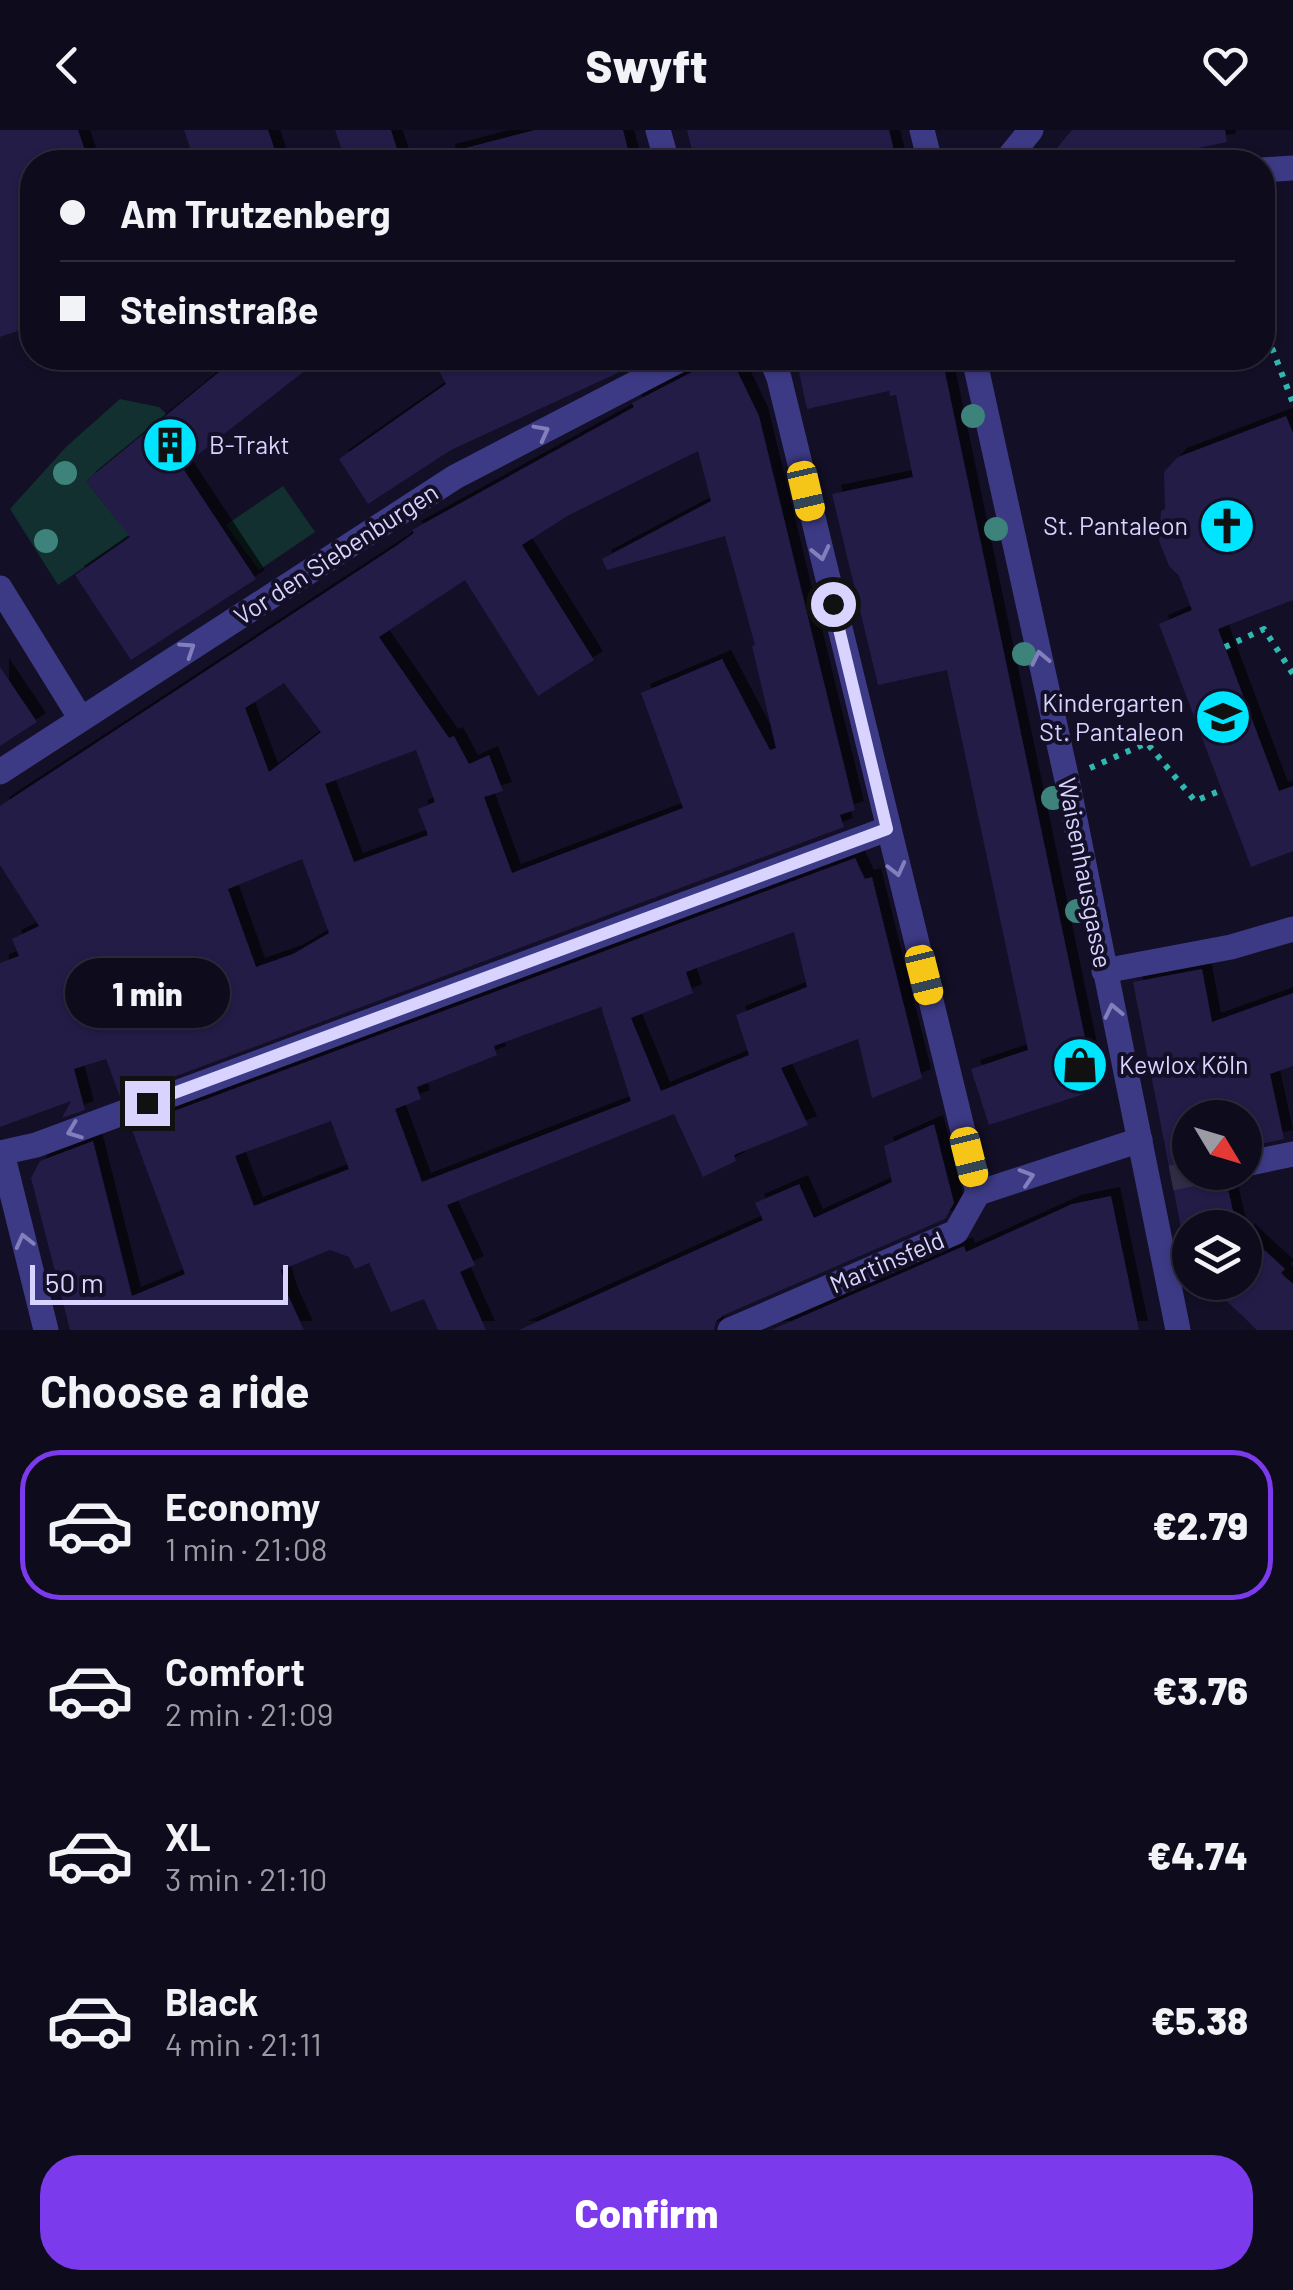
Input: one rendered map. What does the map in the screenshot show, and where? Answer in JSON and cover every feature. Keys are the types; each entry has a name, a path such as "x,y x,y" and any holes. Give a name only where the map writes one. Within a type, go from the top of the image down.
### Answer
{"street":[{"path":"1015,150 1031,130"},
{"name":"Vor den Siebenburgen","path":"0,772 455,477 661,370"},
{"path":"776,370 978,1194 1140,1140"},
{"name":"Waisenhausgasse","path":"977,370 1067,780 1140,1140 1160,1181 1178,1330"},
{"path":"0,588 81,719"},
{"path":"46,1330 1,1153 36,1145 887,829"},
{"path":"1104,971 1231,947 1293,929"},
{"path":"1262,1160 1293,1154"},
{"name":"Martinsfeld","path":"730,1330 956,1232 978,1194"}],"path":[{"path":"1275,356 1293,402"},
{"path":"1225,648 1264,629 1293,674"},
{"path":"1103,762 1147,743 1195,801 1222,790"}],"green space":[{"path":"120,399 159,407 167,415 86,481 133,534 58,585 10,509 66,447"},
{"path":"283,486 315,532 259,570 226,525"}],"building":[{"path":"0,130 78,130 85,150 20,150 20,330 0,337"},
{"path":"184,130 268,130 275,150 191,150"},
{"path":"335,130 391,130 397,150 342,150"},
{"path":"535,130 623,130 628,150 458,150"},
{"path":"687,130 889,130 894,150 692,150"},
{"path":"1072,130 1225,130 1227,142 1189,150 1055,150"},
{"path":"221,370 306,370 182,467 256,579 131,660 75,575 130,537 86,481"},
{"path":"438,370 624,370 451,450 368,504 339,459 446,384"},
{"path":"693,370 737,370 759,416 855,810 840,815 844,827 120,1097 106,1059 74,1069 85,1110 62,1118 71,1101 0,1127 0,963 19,956 12,939 39,926 0,865 0,806 396,546 414,533 412,530 634,407 632,403","holes":["698,451 711,501 602,559 607,570 725,536 755,645 752,646 776,748 770,750 722,659 641,693 683,808 512,873 484,797 503,791 489,755 469,764 454,736 449,738 379,637 465,580 538,696 594,660 522,545 569,515","284,683 321,732 269,772 245,708","416,750 435,802 418,809 428,835 354,862 325,784","302,859 329,933 293,954 256,967 228,889"]},
{"path":"799,370 945,370 1096,1090 989,1125 971,1069 1028,1050 947,670 878,685 832,494 913,477 896,395 890,396 889,391 807,409"},
{"path":"1286,416 1293,433 1293,600 1218,629 1279,791 1293,786 1293,851 1251,867 1159,624 1192,610 1159,541 1161,511 1165,509 1164,472 1178,457"},
{"path":"0,667 37,722 0,746"},
{"path":"855,858 865,879 872,877 922,1078 872,1098 858,1039 781,1068 808,1125 734,1155 736,1161 703,1177 674,1114 447,1205 475,1265 460,1272 486,1330 438,1330 424,1299 391,1312 369,1263 355,1269 349,1257 330,1250 281,1270 304,1330 70,1330 31,1178 40,1161 93,1141 132,1296 185,1274 131,1127","holes":["794,932 807,987 736,1015 749,1055 661,1091 631,1018 693,993 686,972","601,1007 631,1101 422,1182 395,1109 421,1099 417,1087 497,1055 494,1046","331,1121 349,1169 254,1206 235,1156"]},
{"path":"1202,969 1212,1022 1293,993 1293,1066 1270,1074 1284,1139 1262,1144 1262,1100 1172,1100 1172,1182 1133,982"},
{"path":"934,1124 954,1203 945,1219 724,1315 716,1321 714,1330 519,1330 763,1220 755,1203 799,1184 814,1218 892,1182 884,1146"},
{"path":"1174,1190 1228,1190 1233,1210 1177,1210"},
{"path":"1111,1196 1139,1330 771,1330 964,1246 966,1252 1072,1204"},
{"path":"1262,1248 1285,1269 1281,1273 1293,1284 1293,1330 1257,1330 1226,1300 1262,1300"}],"place":[{"name":"B-Trakt","path":"170,445"},
{"name":"St. Pantaleon","path":"1227,526"},
{"name":"Kindergarten St. Pantaleon","path":"1223,717"},
{"name":"Kewlox Köln","path":"1080,1065"}],"route":[{"path":"147,1103 887,829 833,604"}]}
